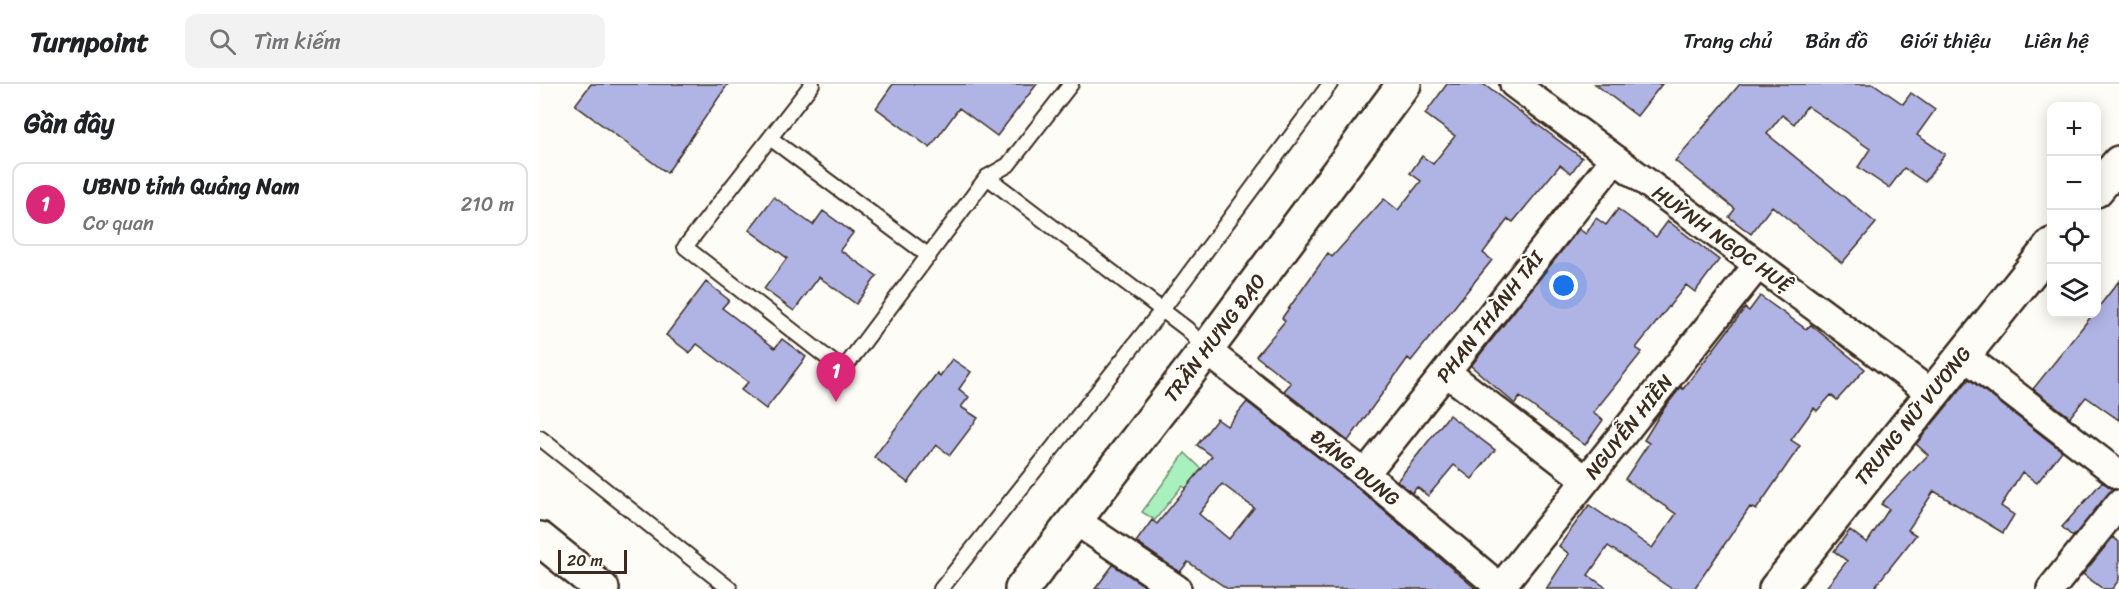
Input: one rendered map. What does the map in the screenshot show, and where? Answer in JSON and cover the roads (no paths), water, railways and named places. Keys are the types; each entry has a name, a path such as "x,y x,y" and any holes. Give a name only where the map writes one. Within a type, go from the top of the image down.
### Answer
{"street":[{"name":"TRẦN HƯNG ĐẠO","path":"1022,589 1206,350 1404,84"},
{"name":"HUỲNH NGỌC HUỆ","path":"1514,84 1931,393"},
{"name":"PHAN THÀNH TÀI","path":"1365,474 1614,160"},
{"path":"2101,185 2119,163"},
{"name":"TRƯNG NỮ VƯƠNG","path":"1776,589 1962,354 2047,251"},
{"name":"NGUYỄN HIỀN","path":"1501,588 1757,266"},
{"name":"ĐẶNG DUNG","path":"1206,350 1365,474 1501,588"},
{"path":"1962,354 2119,475"},
{"path":"1446,372 1586,480"},
{"path":"2051,589 2119,504"},
{"path":"1076,521 1177,589"},
{"path":"540,539 602,589"}],"lane":[{"path":"812,84 685,247 843,370 987,177 1008,165 1071,84"},
{"path":"941,589 1162,310 1330,84"},
{"path":"770,138 929,256"},
{"path":"987,177 1187,329 1206,350"},
{"path":"540,438 730,589"}],"place":[{"name":"UBND tỉnh Quảng Nam","path":"836,402"}]}
